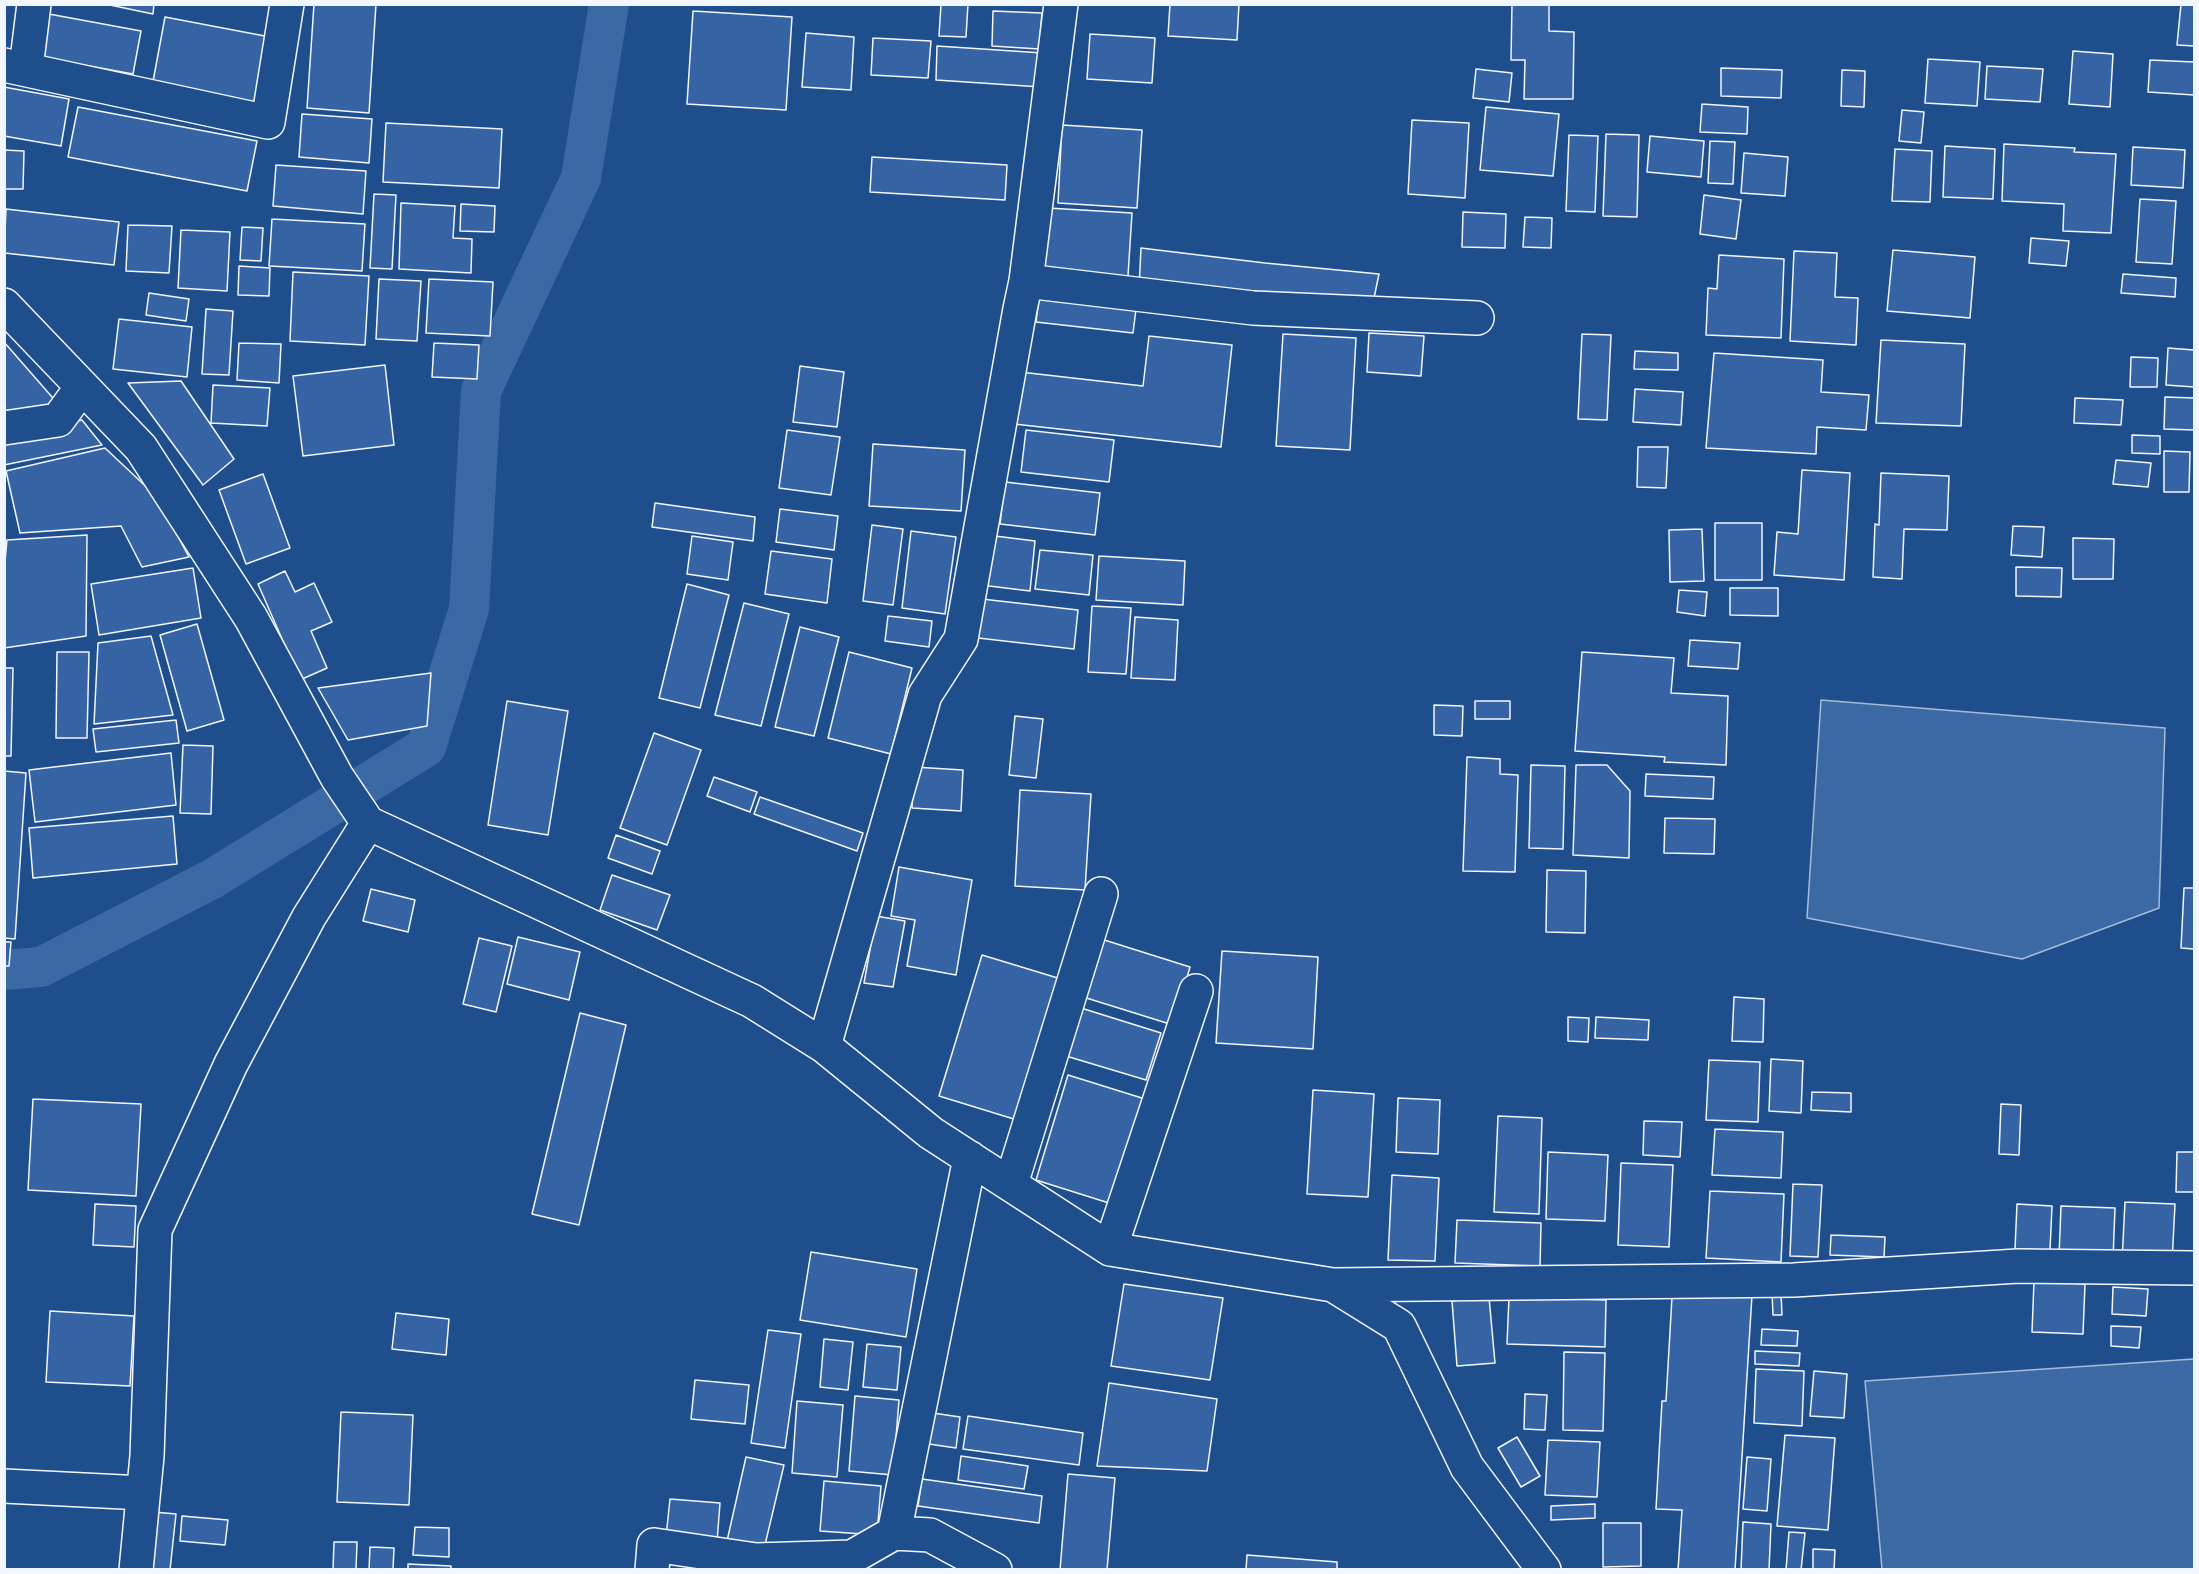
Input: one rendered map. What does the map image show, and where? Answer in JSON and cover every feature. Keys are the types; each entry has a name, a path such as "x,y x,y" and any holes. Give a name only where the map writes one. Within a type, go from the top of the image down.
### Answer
{"street":[{"path":"34,4 15,67 268,122 287,4"},
{"path":"824,1046 925,695 960,639 1026,281 1061,4"},
{"path":"1026,281 1253,308 1477,318"},
{"path":"4,305 141,448 251,618 337,777 362,813 752,1001 824,1046 931,1133 1110,1249 1333,1285 1794,1280 2018,1266 2194,1268"},
{"path":"4,428 58,420 82,387"},
{"path":"136,1569 147,1456 155,1230 231,1064 362,813"},
{"path":"1011,1184 1101,894"},
{"path":"1110,1249 1196,991"},
{"path":"894,1533 970,1158"},
{"path":"1333,1285 1399,1326 1467,1467 1544,1569"},
{"path":"4,1486 143,1492"},
{"path":"652,1569 654,1545 756,1560 852,1557 894,1533 930,1535 995,1569"}],"water":[{"path":"1821,700 2165,728 2159,908 2022,959 1807,918"},
{"path":"2194,1359 2194,1569 1882,1569 1865,1381"}],"building":[{"path":"105,4 154,4 153,14"},
{"path":"314,4 376,4 369,113 307,108"},
{"path":"941,4 968,4 966,37 939,36"},
{"path":"1170,4 1239,4 1237,40 1168,36"},
{"path":"1512,4 1549,4 1549,31 1574,32 1573,99 1524,99 1525,60 1511,60"},
{"path":"2181,4 2194,4 2194,46 2177,45"},
{"path":"693,11 792,17 786,110 687,104"},
{"path":"993,11 1042,13 1039,49 992,46"},
{"path":"49,14 141,31 133,74 40,57"},
{"path":"165,17 270,37 256,107 152,87"},
{"path":"806,33 854,37 851,90 802,87"},
{"path":"1090,34 1155,38 1152,83 1087,79"},
{"path":"873,38 931,41 928,78 871,75"},
{"path":"937,46 1043,53 1041,87 936,80"},
{"path":"2073,51 2113,54 2110,107 2069,104"},
{"path":"1928,59 1980,62 1977,106 1925,103"},
{"path":"2150,60 2194,62 2194,95 2148,92"},
{"path":"1987,66 2043,69 2040,102 1985,99"},
{"path":"1721,68 1782,70 1781,98 1721,96"},
{"path":"1476,69 1512,73 1509,102 1473,98"},
{"path":"1842,70 1865,71 1864,107 1841,106"},
{"path":"4,87 69,99 61,146 4,136"},
{"path":"1702,104 1748,107 1747,134 1700,132"},
{"path":"78,107 257,141 247,191 68,157"},
{"path":"1486,107 1559,114 1553,176 1480,170"},
{"path":"1902,110 1924,112 1921,143 1899,141"},
{"path":"302,114 372,119 369,163 299,157"},
{"path":"1412,120 1469,123 1465,198 1408,194"},
{"path":"386,123 502,129 499,188 383,182"},
{"path":"1062,125 1142,130 1137,208 1058,203"},
{"path":"1606,134 1639,135 1637,217 1603,216"},
{"path":"1569,135 1598,136 1595,212 1566,211"},
{"path":"1650,136 1704,141 1701,177 1647,172"},
{"path":"1710,141 1735,142 1733,184 1708,183"},
{"path":"2004,144 2075,148 2074,152 2116,154 2111,233 2063,231 2064,204 2002,201"},
{"path":"1945,146 1995,149 1993,199 1943,197"},
{"path":"2133,147 2185,150 2183,188 2131,185"},
{"path":"1895,149 1932,151 1930,202 1892,201"},
{"path":"4,150 24,151 23,189 4,189"},
{"path":"1744,153 1788,157 1785,196 1741,193"},
{"path":"872,157 1007,165 1005,200 870,192"},
{"path":"276,165 366,171 363,214 273,206"},
{"path":"374,194 396,195 392,269 370,268"},
{"path":"1704,195 1741,200 1736,239 1700,234"},
{"path":"2140,199 2176,201 2172,264 2136,262"},
{"path":"401,203 455,206 453,238 472,239 471,273 399,269"},
{"path":"461,204 495,206 494,232 460,231"},
{"path":"1048,208 1132,213 1128,276 1044,271"},
{"path":"6,209 119,222 114,265 4,253"},
{"path":"1463,212 1506,214 1505,248 1462,247"},
{"path":"1525,217 1552,218 1551,248 1523,247"},
{"path":"272,219 365,224 362,271 269,266"},
{"path":"128,225 172,226 169,273 126,271"},
{"path":"242,227 263,228 261,261 240,260"},
{"path":"181,230 230,232 227,291 178,288"},
{"path":"2031,238 2069,241 2066,266 2029,263"},
{"path":"1141,248 1379,274 1373,303 1139,289"},
{"path":"1893,250 1975,257 1970,318 1887,311"},
{"path":"1794,251 1837,253 1835,297 1858,298 1856,345 1790,341"},
{"path":"1719,255 1784,259 1781,338 1706,335 1708,288 1717,289"},
{"path":"239,266 270,268 269,296 238,295"},
{"path":"293,272 369,276 365,345 290,341"},
{"path":"2123,274 2176,278 2175,297 2121,293"},
{"path":"379,279 421,281 417,341 376,339"},
{"path":"429,279 493,282 490,336 426,333"},
{"path":"1040,290 1137,301 1133,333 1036,322"},
{"path":"149,293 189,299 186,321 146,315"},
{"path":"206,309 233,311 229,375 202,374"},
{"path":"119,319 192,327 187,377 113,369"},
{"path":"1369,333 1424,336 1421,376 1367,372"},
{"path":"1283,334 1356,338 1350,450 1276,446"},
{"path":"1582,334 1611,335 1607,420 1578,419"},
{"path":"1149,336 1232,345 1221,447 1014,424 1020,372 1143,386"},
{"path":"1881,340 1965,344 1961,426 1876,423"},
{"path":"4,342 59,405 4,413"},
{"path":"239,343 281,344 279,383 237,380"},
{"path":"434,343 479,345 477,379 432,377"},
{"path":"2168,348 2194,350 2194,387 2166,385"},
{"path":"1635,351 1678,353 1678,370 1634,369"},
{"path":"1714,353 1823,360 1821,392 1869,395 1866,430 1817,427 1816,454 1706,448"},
{"path":"2131,357 2158,358 2157,387 2130,387"},
{"path":"385,365 394,445 303,456 293,376"},
{"path":"800,366 844,372 837,427 793,422"},
{"path":"181,381 234,459 203,485 128,383"},
{"path":"213,385 270,388 267,426 211,423"},
{"path":"1635,389 1683,392 1681,425 1633,422"},
{"path":"2165,397 2194,398 2194,430 2164,429"},
{"path":"2075,398 2123,400 2121,425 2074,423"},
{"path":"82,420 102,445 4,465 4,436"},
{"path":"787,430 840,437 831,495 779,488"},
{"path":"1026,430 1114,440 1109,482 1021,472"},
{"path":"2132,435 2160,436 2160,454 2132,453"},
{"path":"873,444 965,450 961,511 869,506"},
{"path":"1638,447 1668,447 1666,488 1637,487"},
{"path":"105,448 156,496 189,557 142,567 121,526 20,533 6,471"},
{"path":"2164,451 2190,452 2189,492 2164,492"},
{"path":"2116,460 2151,463 2148,487 2113,484"},
{"path":"1802,470 1850,473 1844,580 1774,575 1777,532 1798,534"},
{"path":"1881,473 1949,476 1947,530 1904,529 1902,579 1873,577 1875,524 1879,525"},
{"path":"263,474 290,548 246,564 219,490"},
{"path":"1005,482 1100,493 1095,535 1000,524"},
{"path":"655,503 755,517 753,541 652,527"},
{"path":"780,509 838,516 834,550 776,542"},
{"path":"1715,523 1762,523 1762,580 1715,580"},
{"path":"872,525 903,529 893,605 863,601"},
{"path":"2013,526 2044,527 2042,557 2011,555"},
{"path":"1702,529 1704,581 1670,582 1669,530"},
{"path":"911,531 956,537 945,614 902,608"},
{"path":"87,535 86,636 4,648 4,571 7,540"},
{"path":"987,535 1035,541 1030,591 981,585"},
{"path":"692,536 733,542 728,580 687,574"},
{"path":"2073,538 2114,539 2113,579 2073,579"},
{"path":"1040,550 1093,555 1089,595 1035,589"},
{"path":"771,551 832,559 827,603 765,594"},
{"path":"1099,556 1185,561 1183,605 1096,600"},
{"path":"2016,567 2062,568 2061,597 2016,596"},
{"path":"193,568 201,618 99,635 91,584"},
{"path":"285,571 295,592 314,583 332,622 311,631 327,668 300,680 258,584"},
{"path":"687,584 729,595 700,708 659,698"},
{"path":"1730,588 1778,588 1778,616 1730,615"},
{"path":"1679,590 1707,592 1705,616 1677,612"},
{"path":"982,599 1078,610 1074,649 978,638"},
{"path":"744,603 789,614 761,726 715,715"},
{"path":"1092,606 1131,608 1126,674 1088,672"},
{"path":"888,616 932,621 929,647 885,641"},
{"path":"1135,617 1178,620 1175,680 1131,678"},
{"path":"197,624 224,720 187,731 160,635"},
{"path":"800,627 839,637 814,736 775,727"},
{"path":"151,636 173,715 94,724 98,643"},
{"path":"1690,640 1740,643 1738,669 1688,666"},
{"path":"57,652 89,652 87,738 56,738"},
{"path":"849,652 912,668 891,754 828,738"},
{"path":"1582,652 1674,658 1671,693 1728,696 1726,765 1664,762 1665,757 1575,751"},
{"path":"4,668 13,668 11,756 4,756"},
{"path":"431,673 427,726 348,740 318,688"},
{"path":"507,701 568,711 548,835 488,825"},
{"path":"1475,701 1510,701 1510,719 1475,719"},
{"path":"1434,705 1463,706 1462,736 1434,735"},
{"path":"1015,716 1043,719 1036,778 1009,775"},
{"path":"176,720 179,743 96,752 93,729"},
{"path":"654,733 701,750 667,845 620,828"},
{"path":"183,745 213,746 211,814 180,813"},
{"path":"171,753 176,805 35,822 29,770"},
{"path":"1467,757 1500,759 1500,774 1518,775 1515,872 1463,871"},
{"path":"1531,765 1565,766 1563,849 1529,848"},
{"path":"1576,765 1607,765 1630,791 1629,858 1573,855"},
{"path":"914,767 963,770 961,811 912,808"},
{"path":"4,771 26,773 15,939 4,938"},
{"path":"1646,774 1714,777 1713,799 1645,796"},
{"path":"714,777 757,792 750,812 707,796"},
{"path":"1020,790 1091,794 1085,890 1015,886"},
{"path":"760,797 863,833 857,851 754,814"},
{"path":"173,816 177,864 33,878 29,828"},
{"path":"1665,818 1715,819 1714,854 1664,853"},
{"path":"616,835 660,851 652,874 608,858"},
{"path":"899,867 972,880 956,975 907,966 915,920 891,916"},
{"path":"1547,870 1586,871 1585,933 1546,932"},
{"path":"612,875 670,895 657,930 600,910"},
{"path":"2184,888 2194,888 2194,949 2181,948"},
{"path":"371,889 415,900 408,932 363,921"},
{"path":"876,916 905,921 893,987 864,983"},
{"path":"518,937 580,952 569,1000 507,984"},
{"path":"479,938 512,946 496,1012 463,1004"},
{"path":"1098,938 1190,967 1173,1025 1080,996"},
{"path":"4,942 11,942 9,966 4,966"},
{"path":"1222,951 1318,957 1313,1049 1216,1043"},
{"path":"982,955 1061,979 1017,1120 939,1096"},
{"path":"1734,997 1764,999 1763,1042 1732,1041"},
{"path":"1081,1008 1161,1033 1146,1080 1066,1056"},
{"path":"580,1013 626,1025 579,1225 532,1214"},
{"path":"1568,1017 1589,1018 1588,1042 1568,1041"},
{"path":"1596,1017 1649,1020 1648,1040 1595,1038"},
{"path":"1771,1059 1803,1061 1801,1113 1769,1111"},
{"path":"1709,1060 1760,1062 1758,1122 1706,1120"},
{"path":"1068,1075 1145,1099 1112,1204 1036,1180"},
{"path":"1313,1090 1374,1094 1368,1197 1307,1194"},
{"path":"1812,1092 1851,1093 1851,1112 1811,1110"},
{"path":"1398,1098 1440,1100 1438,1154 1396,1152"},
{"path":"33,1099 141,1104 136,1196 28,1190"},
{"path":"2001,1104 2021,1105 2019,1155 1999,1154"},
{"path":"1498,1116 1542,1118 1539,1214 1494,1212"},
{"path":"1644,1121 1682,1122 1680,1157 1643,1155"},
{"path":"1715,1129 1783,1132 1781,1178 1712,1175"},
{"path":"1548,1152 1608,1155 1605,1221 1546,1219"},
{"path":"2177,1152 2194,1152 2194,1192 2176,1192"},
{"path":"1621,1163 1673,1165 1669,1247 1618,1245"},
{"path":"1392,1175 1439,1178 1435,1261 1388,1260"},
{"path":"1793,1184 1822,1185 1818,1257 1790,1256"},
{"path":"1710,1191 1784,1194 1781,1262 1706,1258"},
{"path":"2125,1202 2175,1204 2172,1263 2122,1261"},
{"path":"95,1204 136,1206 134,1247 93,1245"},
{"path":"2017,1204 2052,1206 2050,1250 2015,1249"},
{"path":"2061,1206 2115,1208 2113,1259 2059,1257"},
{"path":"1457,1220 1541,1223 1540,1266 1455,1263"},
{"path":"1831,1235 1885,1237 1884,1257 1830,1255"},
{"path":"811,1252 917,1269 906,1337 800,1320"},
{"path":"2034,1281 2085,1284 2083,1334 2032,1332"},
{"path":"1124,1284 1223,1298 1210,1380 1111,1366"},
{"path":"2113,1287 2148,1289 2146,1316 2112,1314"},
{"path":"1699,1292 1752,1295 1735,1570 1678,1570 1682,1510 1656,1509 1662,1401 1666,1401 1672,1297 1699,1298"},
{"path":"1772,1292 1781,1292 1782,1315 1773,1315"},
{"path":"1489,1297 1495,1363 1457,1366 1452,1301"},
{"path":"1509,1297 1606,1300 1605,1347 1507,1344"},
{"path":"50,1311 134,1316 130,1386 46,1382"},
{"path":"396,1313 449,1319 446,1355 392,1349"},
{"path":"2111,1326 2141,1327 2139,1348 2111,1346"},
{"path":"1762,1329 1798,1331 1797,1346 1761,1345"},
{"path":"768,1330 801,1334 785,1448 751,1443"},
{"path":"824,1339 853,1342 848,1390 820,1387"},
{"path":"867,1344 901,1347 897,1390 863,1387"},
{"path":"1755,1351 1800,1353 1799,1366 1755,1364"},
{"path":"1564,1352 1605,1353 1603,1431 1563,1430"},
{"path":"1756,1369 1804,1371 1802,1426 1754,1423"},
{"path":"1814,1371 1847,1374 1844,1418 1810,1416"},
{"path":"695,1380 749,1385 745,1424 691,1419"},
{"path":"1109,1383 1217,1399 1207,1471 1097,1466"},
{"path":"1525,1394 1547,1395 1545,1430 1524,1429"},
{"path":"855,1396 899,1400 893,1475 849,1471"},
{"path":"797,1401 843,1405 837,1477 792,1473"},
{"path":"341,1412 413,1415 409,1505 337,1502"},
{"path":"926,1412 960,1417 956,1448 922,1443"},
{"path":"968,1416 1083,1433 1079,1465 963,1449"},
{"path":"1785,1435 1835,1438 1828,1530 1777,1526"},
{"path":"1517,1437 1540,1476 1521,1487 1498,1448"},
{"path":"1548,1440 1600,1442 1597,1497 1545,1495"},
{"path":"961,1456 1028,1466 1024,1489 958,1480"},
{"path":"746,1457 784,1465 764,1549 727,1541"},
{"path":"1747,1457 1771,1459 1767,1511 1743,1509"},
{"path":"1068,1474 1115,1478 1107,1570 1060,1570"},
{"path":"922,1479 1042,1496 1039,1523 918,1506"},
{"path":"824,1481 881,1486 877,1535 820,1531"},
{"path":"670,1499 720,1503 717,1542 666,1537"},
{"path":"1595,1504 1595,1518 1551,1520 1551,1506"},
{"path":"154,1512 176,1514 170,1570 148,1570"},
{"path":"182,1516 228,1520 225,1545 180,1541"},
{"path":"1743,1522 1771,1524 1769,1570 1741,1570"},
{"path":"1603,1523 1641,1523 1641,1566 1603,1567"},
{"path":"415,1527 449,1528 449,1557 413,1555"},
{"path":"1789,1532 1805,1533 1801,1570 1786,1570"},
{"path":"334,1542 357,1542 356,1570 333,1570"},
{"path":"370,1547 394,1548 393,1570 369,1570"},
{"path":"1813,1549 1835,1550 1834,1570 1813,1570"},
{"path":"1247,1555 1337,1562 1337,1570 1246,1570"},
{"path":"408,1564 451,1566 451,1570 408,1570"}],"waterway":[{"path":"4,970 41,967 212,879 426,747 469,609 481,391 581,178 609,4"}]}
